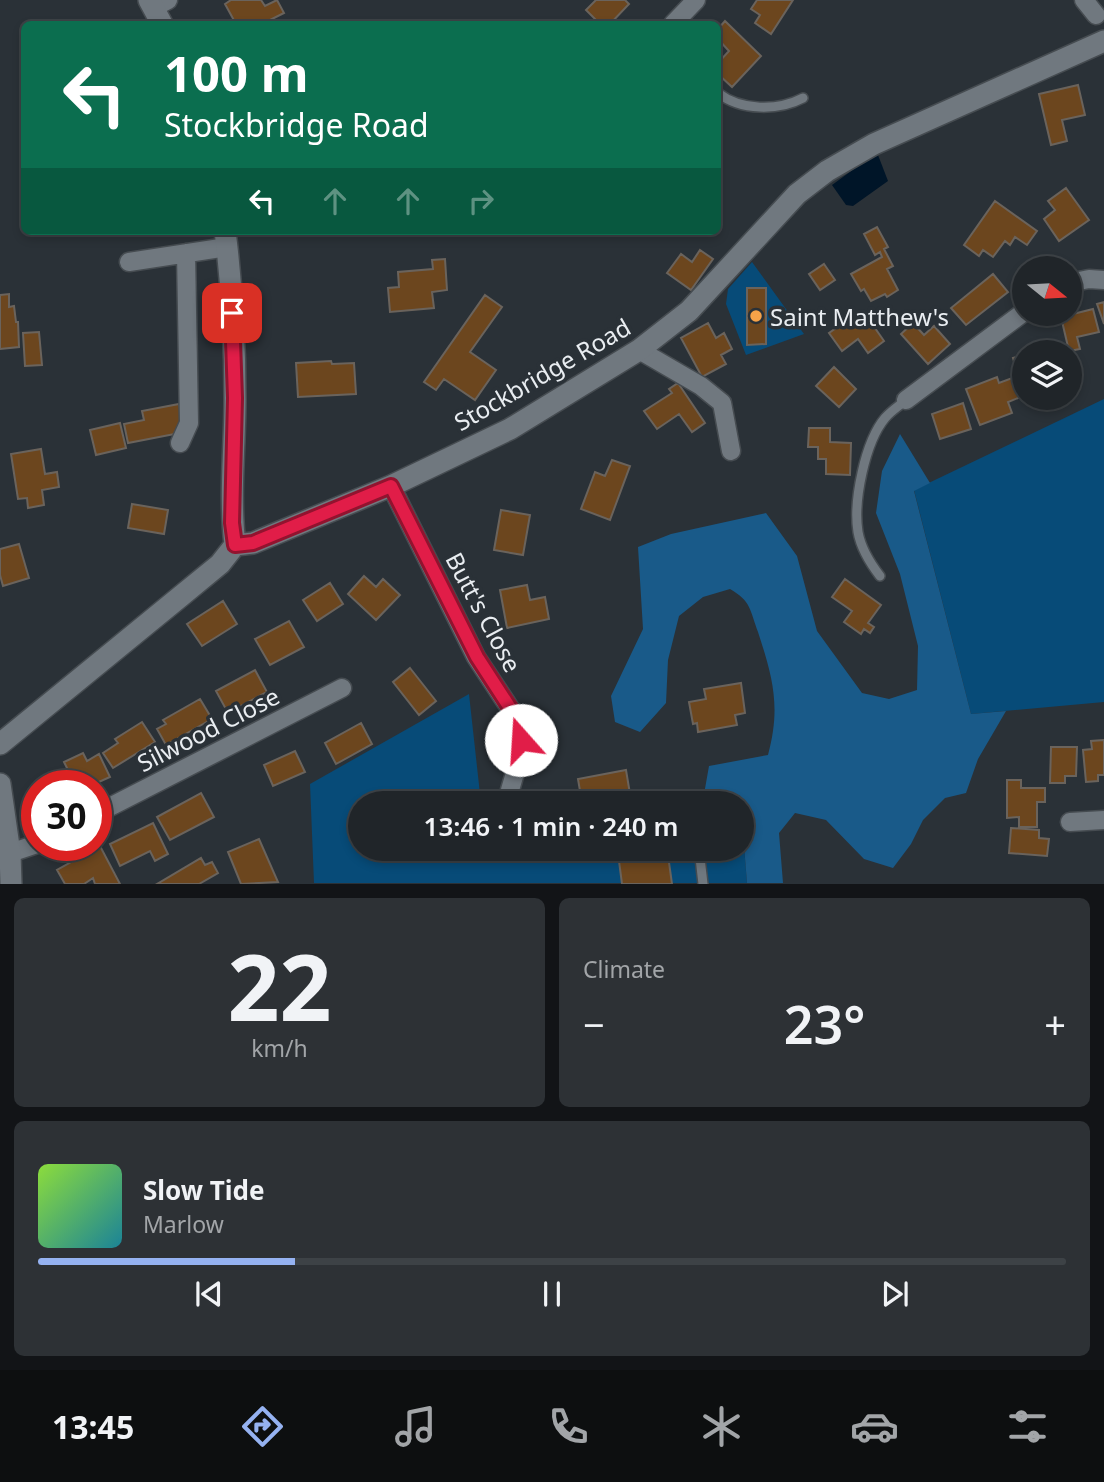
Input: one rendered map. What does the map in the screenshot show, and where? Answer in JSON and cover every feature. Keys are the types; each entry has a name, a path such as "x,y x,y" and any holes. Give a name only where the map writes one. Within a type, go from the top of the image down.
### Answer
{"main road":[{"name":"Stockbridge Road","path":"235,545 253,543 391,486 510,429 639,350 689,311 797,194 827,171 874,144 1104,41"},
{"path":"0,744 220,564 235,545 232,523 232,464 235,398 226,239"},
{"path":"0,785 10,853 11,884"}],"street":[{"path":"676,21 696,0"},
{"path":"1084,0 1096,15"},
{"path":"129,262 186,253 226,239"},
{"path":"180,443 189,423 186,253"},
{"path":"1082,281 1104,280"},
{"path":"906,400 1012,321"},
{"path":"639,350 701,386 722,403 731,451"},
{"name":"Butt's Close","path":"391,486 477,657 521,725 521,740 510,791"},
{"name":"Silwood Close","path":"112,806 342,688"},
{"path":"1070,822 1104,820"},
{"path":"10,853 21,849"}],"lane":[{"path":"721,96 726,100 763,107 792,104 803,99"},
{"path":"880,576 866,556 858,534 856,511 874,435 886,416 906,400"},
{"path":"700,861 703,884"}],"shaded area":[{"path":"878,155 888,181 853,206 846,205 832,185"},
{"path":"752,262 804,334 746,355 726,304 728,289"},
{"path":"1104,399 1104,702 971,714 914,490"},
{"path":"900,434 930,483 914,491 971,714 1006,711 978,759 966,793 945,798 923,820 911,844 893,868 864,859 826,820 795,813 779,833 783,883 747,883 745,861 754,861 754,791 705,791 709,766 768,755 774,722 774,693 758,632 749,607 737,593 730,589 703,597 679,616 668,660 666,703 640,732 615,722 611,696 643,629 638,547 671,534 766,513 797,556 817,631 862,693 889,699 917,690 918,646 900,574 876,513 882,471"},
{"path":"469,694 480,791 348,791 348,861 745,861 747,883 314,883 310,784"}],"building":[{"path":"231,0 261,0 265,6 277,0 284,13 268,21 234,21 225,4"},
{"path":"596,0 625,0 629,4 613,21 597,21 586,10"},
{"path":"757,0 793,0 771,34 755,23 760,15 751,9"},
{"path":"725,21 761,56 732,87 721,77 721,60 729,51 721,42 721,26"},
{"path":"1078,85 1085,115 1062,120 1067,141 1051,145 1039,94"},
{"path":"1066,188 1089,220 1059,241 1044,219 1055,210 1048,201"},
{"path":"995,201 1037,231 1027,245 1015,237 1010,245 1005,241 993,257 983,250 979,256 964,245"},
{"path":"877,227 888,247 884,249 893,266 887,269 898,290 887,297 885,294 871,301 851,274 882,257 880,252 875,255 864,234"},
{"path":"700,250 713,259 691,290 667,273 681,254 692,262"},
{"path":"445,259 447,290 432,292 434,308 390,312 388,288 399,287 398,272 433,269 432,260"},
{"path":"824,264 835,280 820,290 809,274"},
{"path":"993,274 1008,292 966,325 951,308"},
{"name":"Saint Matthew's","path":"747,288 766,288 766,344 747,345"},
{"path":"9,294 9,307 14,306 18,322 19,347 0,349 0,295"},
{"path":"485,295 502,307 470,352 496,370 475,400 444,379 436,390 424,382"},
{"path":"1104,302 1104,324 1097,304"},
{"path":"1093,309 1099,332 1077,337 1078,340 1066,340 1063,326 1082,326 1082,312"},
{"path":"858,313 866,324 870,321 884,341 868,353 858,339 842,351 829,333"},
{"path":"708,323 716,338 724,333 732,349 721,355 726,364 702,377 681,338"},
{"path":"913,323 924,335 934,326 950,344 928,364 901,334"},
{"path":"39,332 42,365 25,366 23,333"},
{"path":"331,361 332,364 354,363 356,394 298,397 296,363"},
{"path":"834,367 856,389 839,407 816,386"},
{"path":"997,377 999,383 1012,378 1012,400 1008,402 1012,413 980,425 966,389"},
{"path":"678,383 705,423 692,432 679,414 657,429 644,411 672,393 669,389"},
{"path":"963,403 971,429 940,439 932,414"},
{"path":"179,404 185,432 128,443 124,424 144,420 142,411"},
{"path":"120,423 126,448 96,455 90,430"},
{"path":"809,428 830,428 830,442 851,443 850,475 826,474 826,459 818,459 818,447 808,447"},
{"path":"41,449 45,474 57,472 59,487 42,490 44,505 28,508 27,498 18,499 11,454"},
{"path":"612,460 630,466 610,520 581,509 595,472 605,476"},
{"path":"132,504 168,510 164,534 128,528"},
{"path":"501,510 530,515 523,555 494,550"},
{"path":"19,544 29,578 3,586 0,575 0,549"},
{"path":"364,576 376,587 383,579 400,595 376,620 348,594"},
{"path":"845,579 881,605 868,623 874,627 870,633 864,629 861,634 844,622 852,611 832,597"},
{"path":"330,583 343,604 317,621 303,600"},
{"path":"527,585 530,600 545,597 549,619 507,628 500,590"},
{"path":"223,601 237,624 202,646 187,624"},
{"path":"289,621 304,647 270,665 255,639"},
{"path":"410,668 436,701 419,715 393,682"},
{"path":"255,670 267,692 228,713 216,691"},
{"path":"741,683 745,713 735,715 737,725 698,732 697,723 693,724 689,702 706,699 704,689"},
{"path":"200,699 212,719 166,745 157,729 166,724 163,720"},
{"path":"142,722 155,742 113,768 103,753 118,743 115,739"},
{"path":"361,723 372,744 336,764 325,743"},
{"path":"1104,740 1104,775 1098,775 1098,781 1086,782 1083,750 1092,749 1091,741"},
{"path":"1051,747 1077,747 1076,776 1065,776 1065,783 1050,783"},
{"path":"295,751 305,772 273,786 264,765"},
{"path":"83,753 87,761 99,754 107,770 68,770 64,762"},
{"path":"626,770 630,791 580,791 578,779"},
{"path":"1007,780 1021,780 1021,788 1045,788 1045,802 1037,802 1037,827 1019,827 1019,817 1007,818"},
{"path":"201,793 214,817 170,840 157,817"},
{"path":"153,823 168,854 155,861 150,851 120,866 112,843"},
{"path":"1011,828 1039,830 1039,838 1049,839 1047,856 1009,853"},
{"path":"259,839 278,882 241,884 228,852"},
{"path":"201,858 205,865 212,862 218,873 199,884 157,884"},
{"path":"73,861 108,861 120,884 95,884 93,878 84,884 65,884 57,870"},
{"path":"619,861 669,861 672,884 622,884"}],"place":[{"name":"Saint Matthew's","path":"756,316"}],"route":[{"path":"232,313 235,398 232,523 235,545 253,543 391,486 477,657 521,725 521,740"}]}
